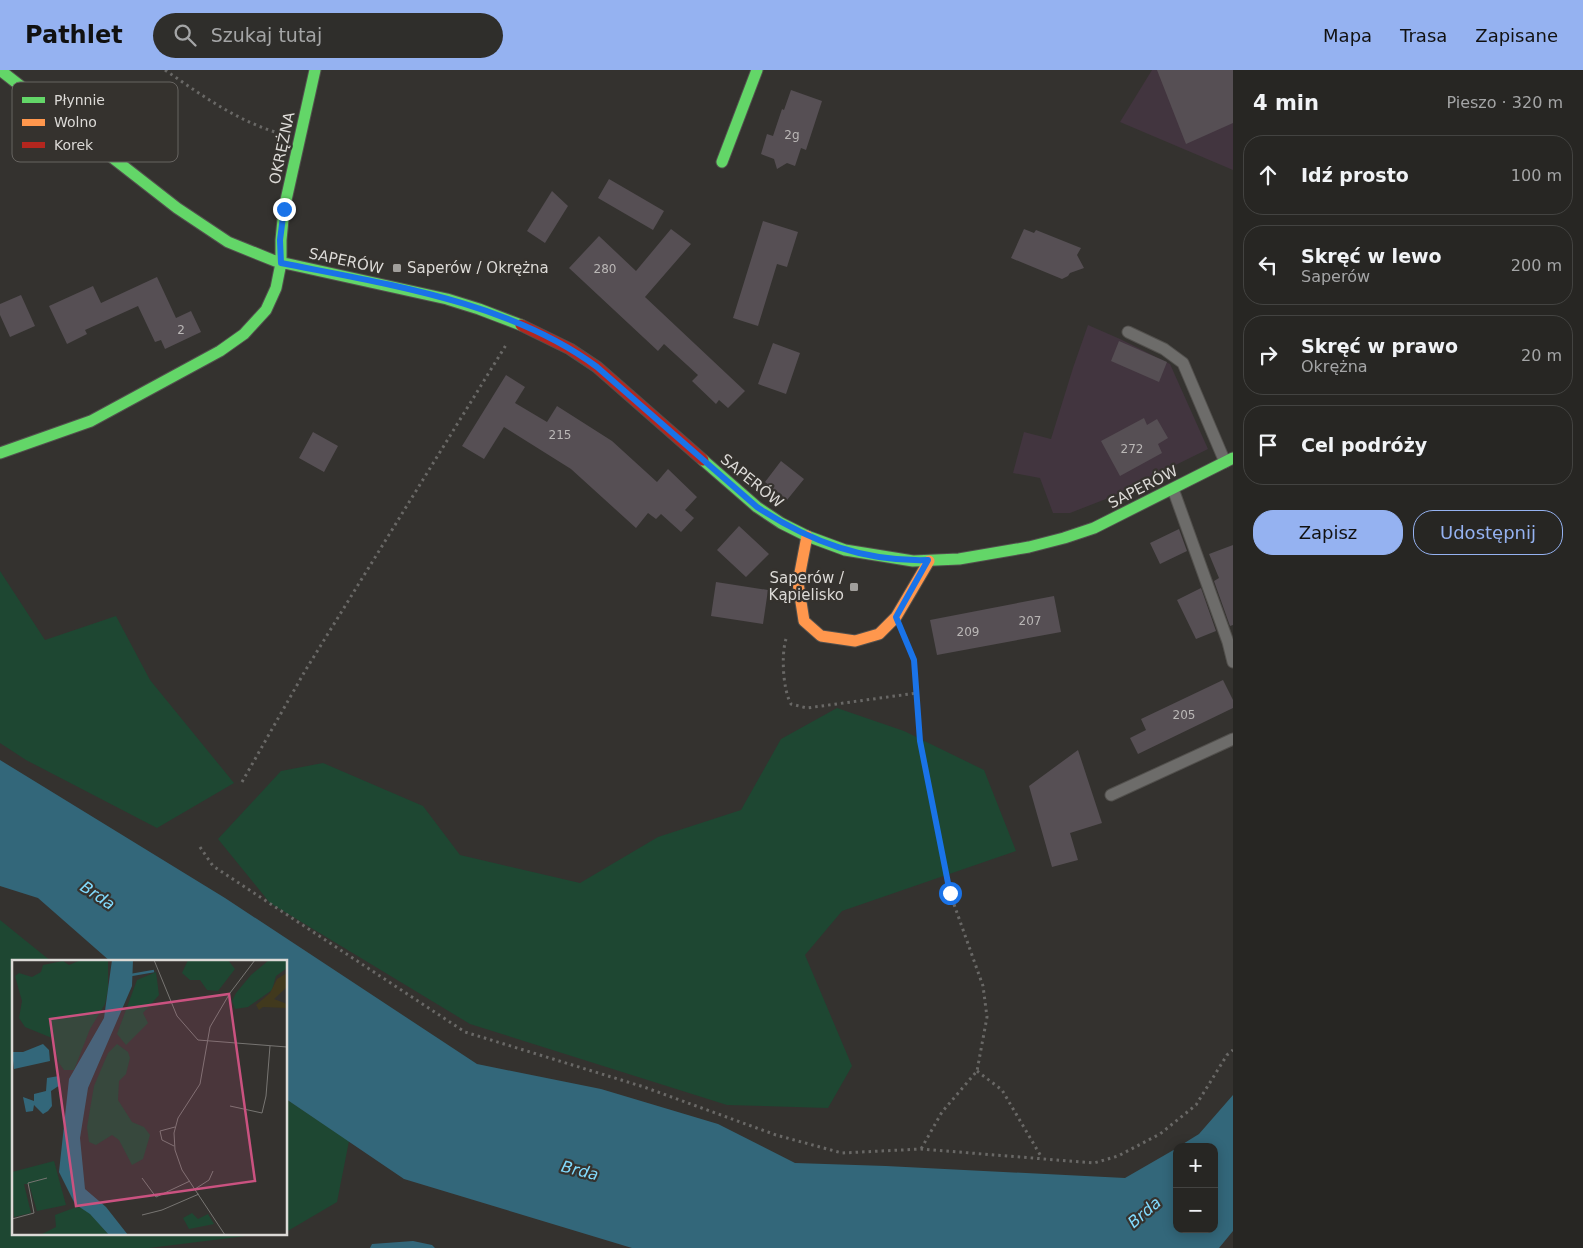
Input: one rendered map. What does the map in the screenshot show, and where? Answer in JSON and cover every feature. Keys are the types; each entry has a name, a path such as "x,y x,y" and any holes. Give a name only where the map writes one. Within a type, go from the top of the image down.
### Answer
{"street":[{"name":"SAPERÓW","path":"0,70 15,82"},
{"name":"OKRĘŻNA","path":"0,453 91,420 220,351 244,334 266,310 276,288 281,263 280,240 284,209 315,70"},
{"path":"722,162 757,70"},
{"name":"SAPERÓW","path":"118,162 195,222 224,240 251,253 281,263 428,295 475,308 520,323 546,335 577,352 597,367 757,507 781,523 807,536 845,550 887,558 960,559 994,554 1064,538 1094,528 1229,460"},
{"path":"807,536 798,583 804,621 821,636 855,641 879,634 896,617 928,560"}],"lane":[{"path":"1128,332 1164,349 1183,363 1229,460"},
{"path":"1172,489 1228,642 1233,662"},
{"path":"1111,795 1233,739"}],"path":[{"path":"165,70 211,102 253,125 299,140"},
{"path":"242,782 305,671 520,323"},
{"path":"896,617 914,660 920,741 950,893 983,986 987,1017 977,1071 942,1112 921,1150"},
{"path":"804,621 789,631 784,644 786,695 790,704 807,708 917,694"},
{"path":"200,847 213,866 465,1032 644,1087 776,1135 842,1153 921,1150 1094,1163 1118,1156 1160,1134 1196,1105 1227,1055 1233,1050"},
{"path":"977,1071 1002,1090 1042,1158"}],"shaded area":[{"path":"1152,70 1233,70 1233,170 1120,122"},
{"path":"1088,325 1170,364 1208,449 1111,497 1070,513 1053,513 1040,478 1013,473 1024,432 1051,439"}],"green space":[{"path":"0,571 45,640 116,616 150,680 234,783 157,828 26,760 0,743"},
{"path":"837,708 904,731 984,770 1016,851 842,911 805,955 852,1066 828,1108 727,1105 470,1024 270,903 218,839 281,771 323,763 423,806 460,855 580,883 658,837 741,810 781,739"},
{"path":"0,920 50,960 12,960 12,1236 246,1236 149,1248 0,1248"},
{"path":"288,1100 349,1141 337,1202 288,1231"}],"water":[{"name":"Brda","path":"0,760 225,898 477,1064 601,1089 718,1124 795,1163 1125,1178 1173,1150 1173,1233 1218,1233 1218,1143 1184,1143 1199,1134 1233,1095 1233,1231 1219,1248 632,1248 404,1179 288,1100 288,960 109,960 38,898 0,886"},
{"path":"413,1241 432,1245 435,1248 370,1248 372,1244"}],"building":[{"path":"1157,70 1233,70 1233,123 1186,144"},
{"path":"791,90 822,101 806,150 801,148 795,166 787,163 777,169 774,159 761,154 767,134 773,136"},
{"path":"609,179 664,211 653,230 598,198"},
{"path":"552,191 568,206 545,243 527,231"},
{"path":"763,221 798,232 787,267 777,264 758,326 733,318"},
{"path":"671,229 691,244 645,297 745,391 728,408 719,400 716,404 692,381 698,375 664,344 658,351 569,268 599,236 636,271"},
{"path":"1024,229 1034,233 1036,230 1081,248 1077,255 1084,268 1070,273 1062,279 1011,258"},
{"path":"157,277 176,318 191,311 201,332 165,349 161,340 155,342 138,306 85,330 87,334 67,344 49,306 93,286 101,303"},
{"path":"21,295 35,326 10,337 0,315 0,304"},
{"path":"1119,341 1167,362 1159,382 1111,361"},
{"path":"773,343 800,353 786,394 758,384"},
{"path":"506,375 525,387 515,403 547,422 557,406 612,441 657,482 668,469 697,497 685,510 694,518 681,532 661,514 656,519 648,513 636,528 571,469 504,427 484,459 462,446"},
{"path":"1144,418 1147,425 1157,419 1168,438 1158,444 1162,453 1120,476 1101,441"},
{"path":"313,432 338,446 324,472 299,458"},
{"path":"781,461 804,479 787,500 765,482"},
{"path":"739,526 769,554 746,577 717,550"},
{"path":"1179,529 1187,551 1160,564 1150,543"},
{"path":"1233,545 1233,625 1230,626 1214,581 1219,578 1209,554"},
{"path":"716,582 768,590 763,624 711,616"},
{"path":"1201,588 1216,631 1196,639 1177,600"},
{"path":"1054,596 1061,632 937,655 930,620"},
{"path":"1223,680 1233,700 1233,708 1138,754 1130,738 1146,730 1141,719"},
{"path":"1078,750 1102,823 1070,833 1078,860 1052,867 1029,786"}],"traffic: fast":[{"path":"0,70 15,82"},
{"path":"0,453 91,421 220,351 244,334 266,310 276,288 281,263 284,209 315,70"},
{"path":"722,162 757,70"},
{"path":"118,162 177,208 228,242 275,261 447,299 521,325"},
{"path":"703,460 757,507 781,523 807,536 845,550 913,561 959,559 1029,547 1064,538 1094,528 1233,458"}],"traffic: slow":[{"path":"807,536 798,583 804,621 821,636 855,641 879,634 896,617 929,561"}],"traffic: jam":[{"path":"521,325 570,349 597,367 703,460"}],"place":[{"name":"Saperów / Okrężna","path":"397,268"},
{"name":"Saperów / Kąpielisko","path":"854,587"}],"route":[{"path":"284,209 280,240 281,263 428,295 475,308 530,327 577,352 597,367 757,507 781,523 807,536 845,550 887,558 913,561 928,560 896,617 914,660 920,741 950,893"}]}
